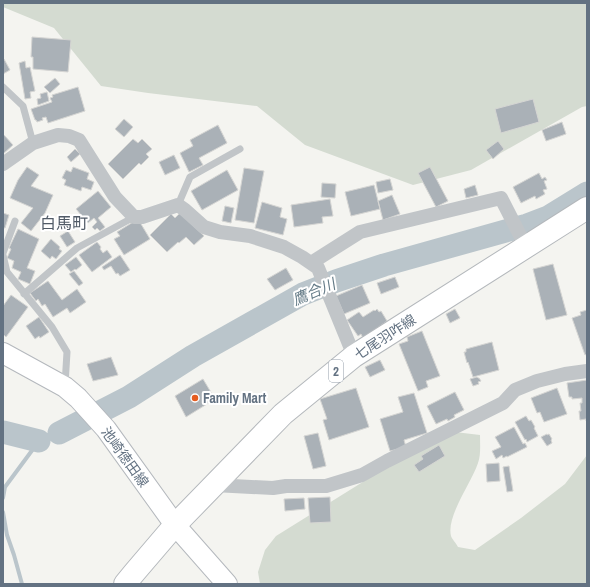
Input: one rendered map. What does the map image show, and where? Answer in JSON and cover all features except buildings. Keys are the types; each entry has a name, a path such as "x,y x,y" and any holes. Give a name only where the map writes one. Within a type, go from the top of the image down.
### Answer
{"main road":[{"name":"七尾羽咋線","path":"134,580 175,525 283,414 354,356 587,208"},
{"name":"池崎徳田線","path":"3,353 72,393 106,429 175,525 227,584"}],"street":[{"path":"3,164 33,143 58,135 69,136 79,140 115,197 134,217 142,218 178,205 204,227 220,232 250,236 284,247 318,268 354,356"},
{"path":"311,263 360,232 501,198 526,246"},
{"path":"214,485 274,488 286,486 326,486 362,475 503,403 515,390 551,377 587,371"}],"lane":[{"path":"3,87 23,106 33,143"},
{"path":"178,205 190,177 240,149"},
{"path":"24,294 77,248 134,217"},
{"path":"15,221 3,254 7,272 52,327 67,352 72,393"}],"shaded area":[{"path":"3,3 587,3 587,106 582,107 471,170 413,185 305,145 257,106 101,86 54,28 3,7"},
{"path":"455,432 480,435 479,460 475,471 460,499 450,528 451,536 458,547 475,550 521,518 565,484 587,455 587,584 260,584 258,572 265,550 276,536 435,437"}],"waterway":[{"name":"鷹合川","path":"59,433 129,397 193,356 303,294 384,265 527,225 548,217 587,193"},
{"path":"3,432 39,441"},
{"path":"3,498 5,487 39,441 59,433"},
{"path":"3,512 7,535 22,584"}],"place":[{"name":"Family Mart","path":"195,398"}],"district":[{"name":"白馬町","path":"64,223"}]}
